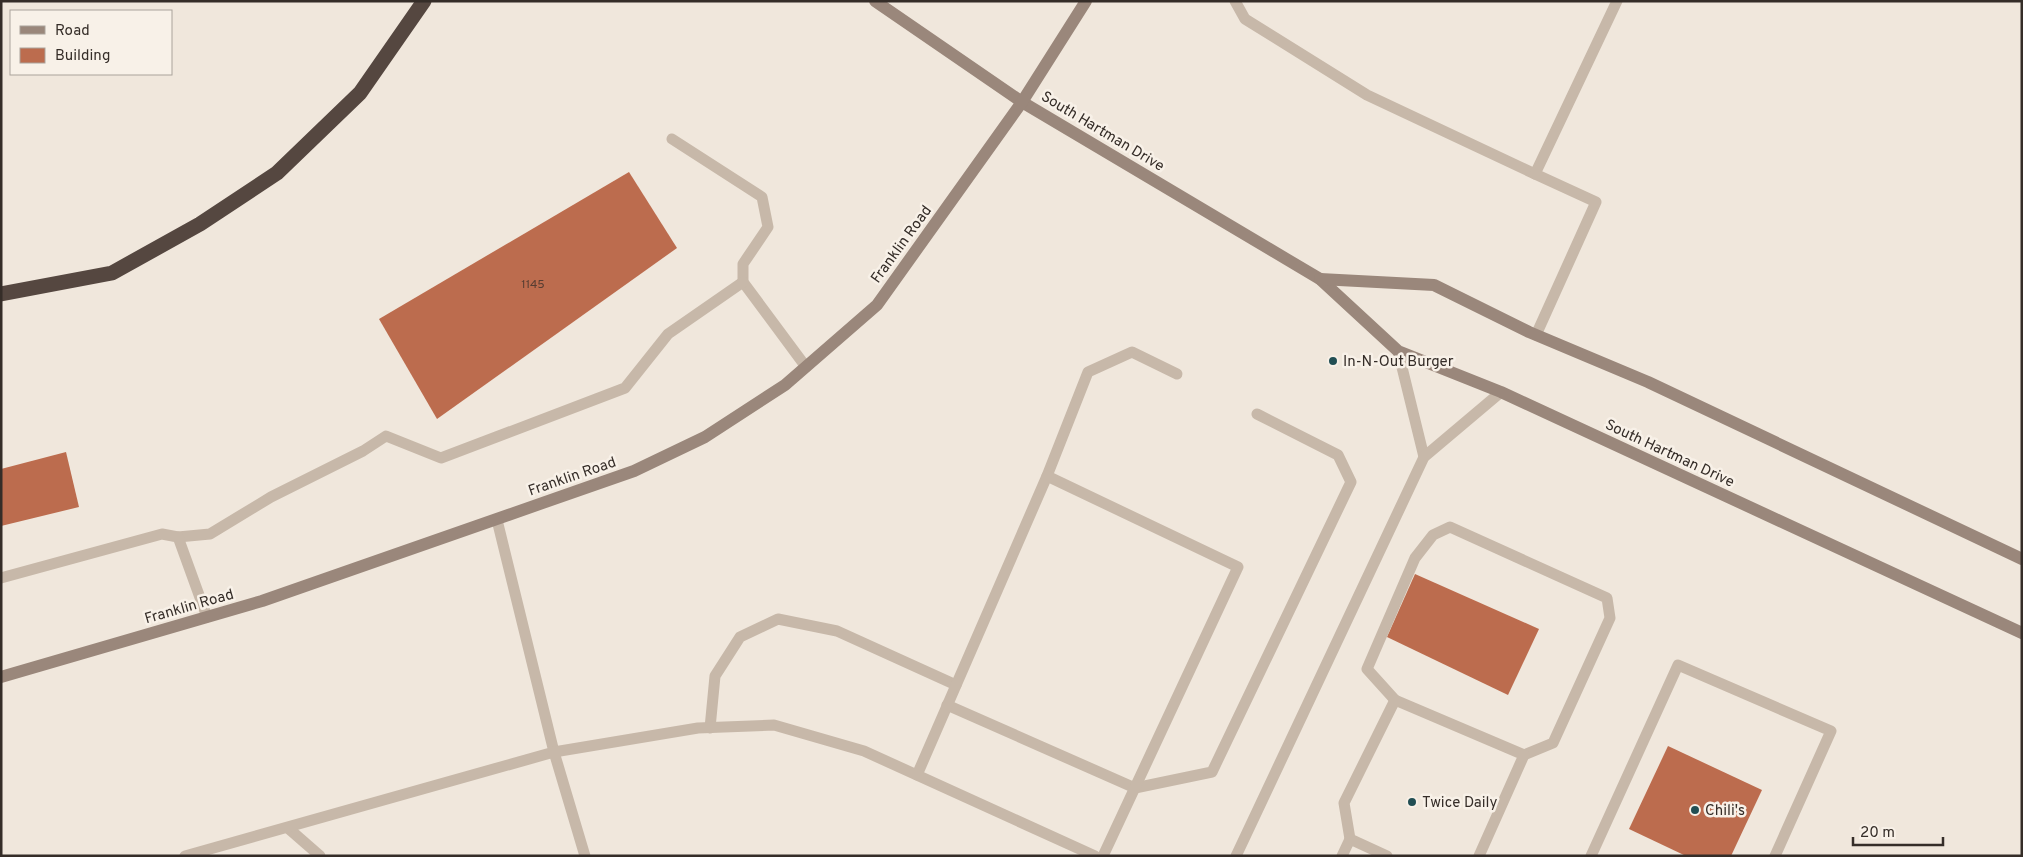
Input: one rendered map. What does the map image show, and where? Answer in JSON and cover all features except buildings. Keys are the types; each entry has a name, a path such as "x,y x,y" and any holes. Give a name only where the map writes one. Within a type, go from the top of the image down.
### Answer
{"highway":[{"path":"1,294 112,273 200,224 277,173 360,93 424,1"}],"main road":[{"name":"South Hartman Drive","path":"875,1 1022,102 1320,279 1398,351 1502,392 2022,633"},
{"name":"Franklin Road","path":"1,677 262,602 634,471 705,437 785,385 877,305 1022,102 1086,1"},
{"name":"South Hartman Drive","path":"1320,279 1434,285 1536,335 1648,382 2022,559"}],"lane":[{"path":"1235,1 1246,19 1367,95 1596,202 1536,335"},
{"path":"1535,174 1617,1"},
{"path":"672,139 762,197 768,227 743,264 743,282 806,367"},
{"path":"1,578 162,534 178,537 210,534 271,497 363,451 386,436 441,458 625,388 668,334 743,282"},
{"path":"1398,351 1424,457"},
{"path":"917,775 1047,476 1088,372 1132,352 1178,374"},
{"path":"1236,856 1424,457 1502,392"},
{"path":"947,705 1134,788 1212,772 1351,482 1338,455 1257,414"},
{"path":"1047,476 1238,567 1103,856"},
{"path":"497,520 554,752 585,856"},
{"path":"1479,856 1524,755 1553,743 1610,618 1607,598 1450,527 1433,534 1415,558 1367,669 1395,700 1524,755"},
{"path":"178,537 207,617"},
{"path":"710,728 715,676 740,637 778,619 837,630 956,685"},
{"path":"1591,856 1678,665 1831,731 1775,856"},
{"path":"1342,856 1350,839 1344,804 1395,700"},
{"path":"185,856 554,752 698,728 774,725 864,752 1096,856"},
{"path":"288,828 320,856"},
{"path":"1350,839 1387,856"}],"place":[{"name":"In-N-Out Burger","path":"1333,361"},
{"name":"Twice Daily","path":"1412,802"},
{"name":"Chili's","path":"1695,810"}]}
